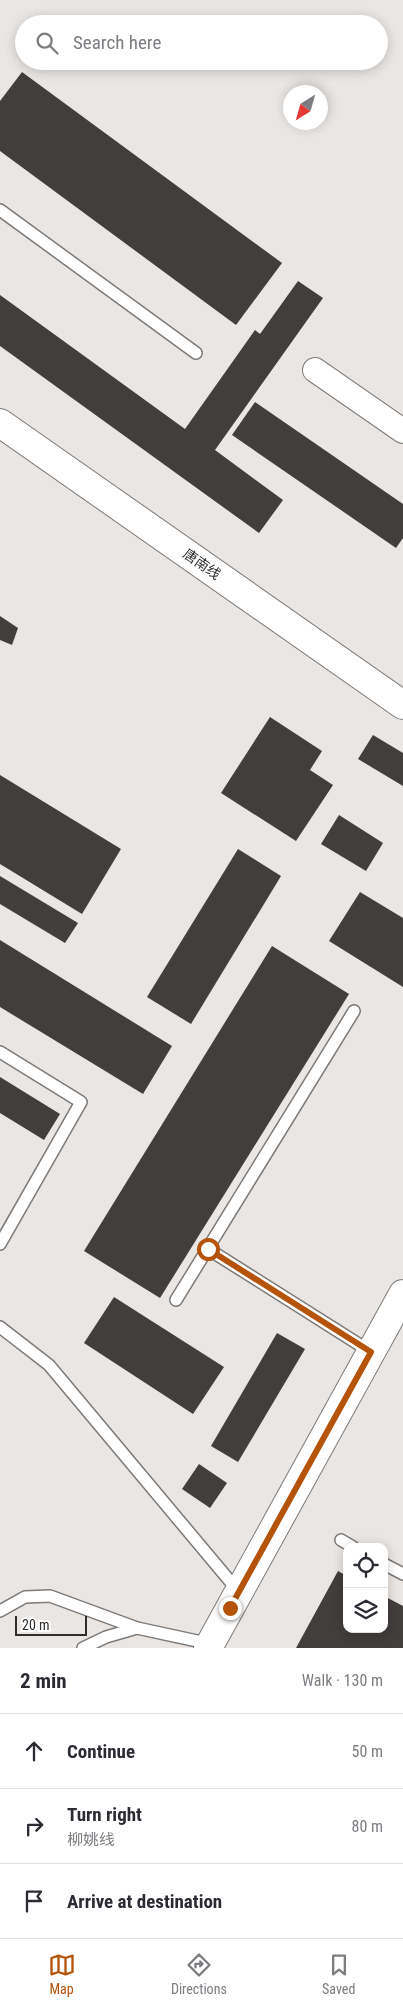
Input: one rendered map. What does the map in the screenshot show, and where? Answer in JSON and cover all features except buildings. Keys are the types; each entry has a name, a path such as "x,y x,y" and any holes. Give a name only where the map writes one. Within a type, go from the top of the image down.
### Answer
{"street":[{"path":"316,370 403,432"},
{"name":"唐南线","path":"0,423 403,705"},
{"path":"209,1646 403,1294"}],"lane":[{"path":"0,210 196,353"},
{"path":"176,1300 354,1011"},
{"path":"0,1052 81,1102 0,1244"},
{"path":"208,1249 371,1352"},
{"path":"0,1327 49,1365 239,1592"},
{"path":"341,1540 346,1543"},
{"path":"388,1566 403,1574"},
{"path":"0,1611 25,1597 50,1596 137,1628 209,1646"},
{"path":"83,1648 106,1637 137,1628"}],"route":[{"path":"208,1249 371,1352 230,1608"}]}
